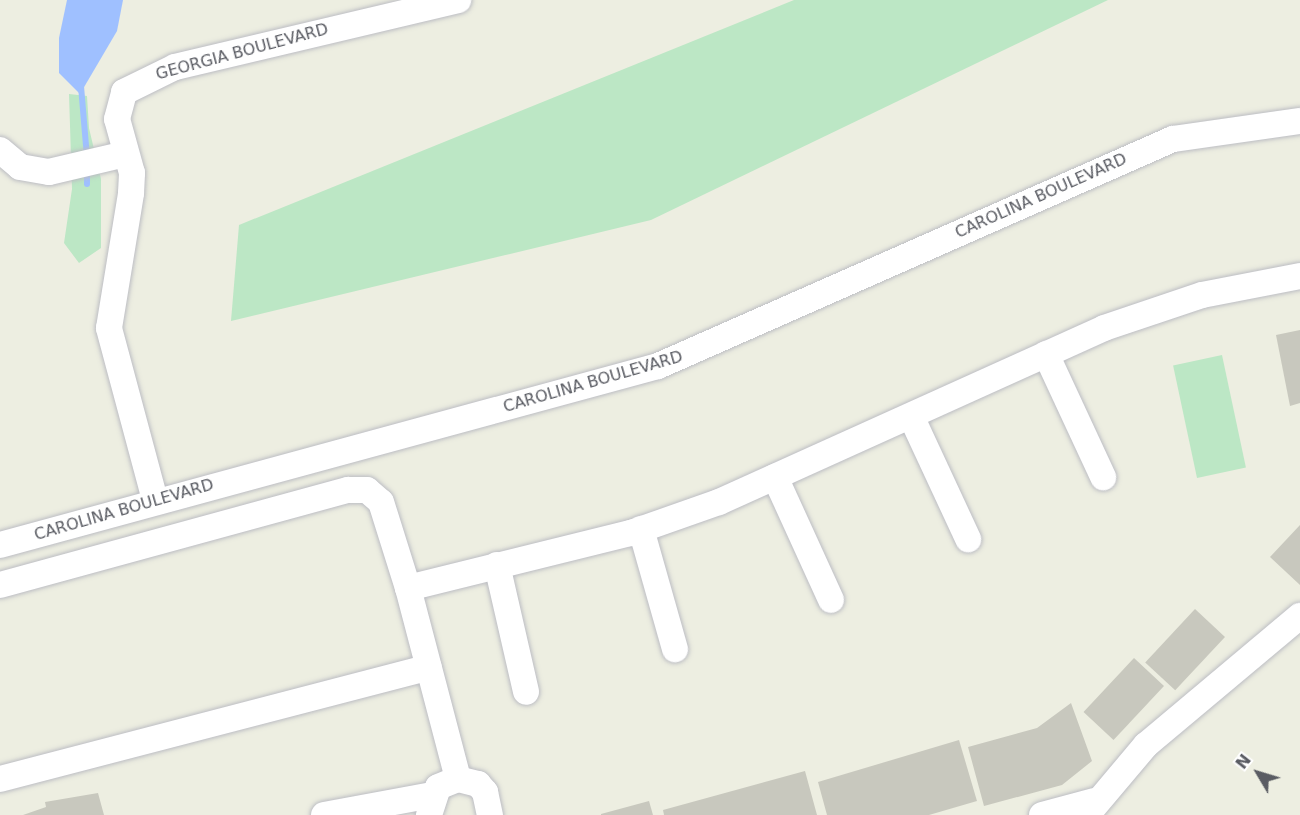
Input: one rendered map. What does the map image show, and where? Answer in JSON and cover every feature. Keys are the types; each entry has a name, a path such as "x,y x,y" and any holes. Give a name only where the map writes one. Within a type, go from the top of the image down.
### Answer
{"street":[{"name":"GEORGIA BOULEVARD","path":"155,500 110,335 131,193 113,157 119,102 124,92 146,77 458,0"},
{"name":"CAROLINA BOULEVARD","path":"0,545 155,500 658,366 1173,139 1300,121"},
{"path":"0,150 20,167 49,172 113,157"},
{"path":"408,588 641,529 775,477 1104,328 1202,295 1300,276"},
{"path":"1046,354 1103,477"},
{"path":"911,416 968,539"},
{"path":"775,477 831,600"},
{"path":"0,585 348,490 367,490 381,502 408,588 458,779"},
{"path":"641,529 675,649"},
{"path":"497,565 526,692"},
{"path":"1042,815 1090,808 1146,745 1300,616"},
{"path":"0,779 429,666"},
{"path":"324,815 430,805 458,779"},
{"path":"458,779 478,784 486,792 490,815"}],"green space":[{"path":"794,0 1108,0 651,220 231,321 239,225"},
{"path":"69,94 87,96 89,128 101,179 101,248 79,263 64,243 72,189"},
{"path":"1222,355 1246,467 1197,478 1173,365"}],"water":[{"path":"67,0 123,0 117,31 80,94 59,73 59,38"}],"building":[{"path":"1300,330 1300,403 1290,406 1276,335"},
{"path":"1300,525 1300,585 1270,557"},
{"path":"1195,609 1225,637 1175,690 1145,662"},
{"path":"1134,658 1164,686 1114,740 1084,712"},
{"path":"1071,703 1092,761 1062,785 984,806 968,747 1037,728"},
{"path":"959,740 977,801 929,815 827,815 818,782"},
{"path":"805,771 817,815 664,815 663,810"},
{"path":"98,793 104,815 23,815 46,807 45,802"},
{"path":"649,801 653,815 601,815 601,814"}],"waterway":[{"path":"81,86 87,157"},
{"path":"87,170 87,184"}]}
